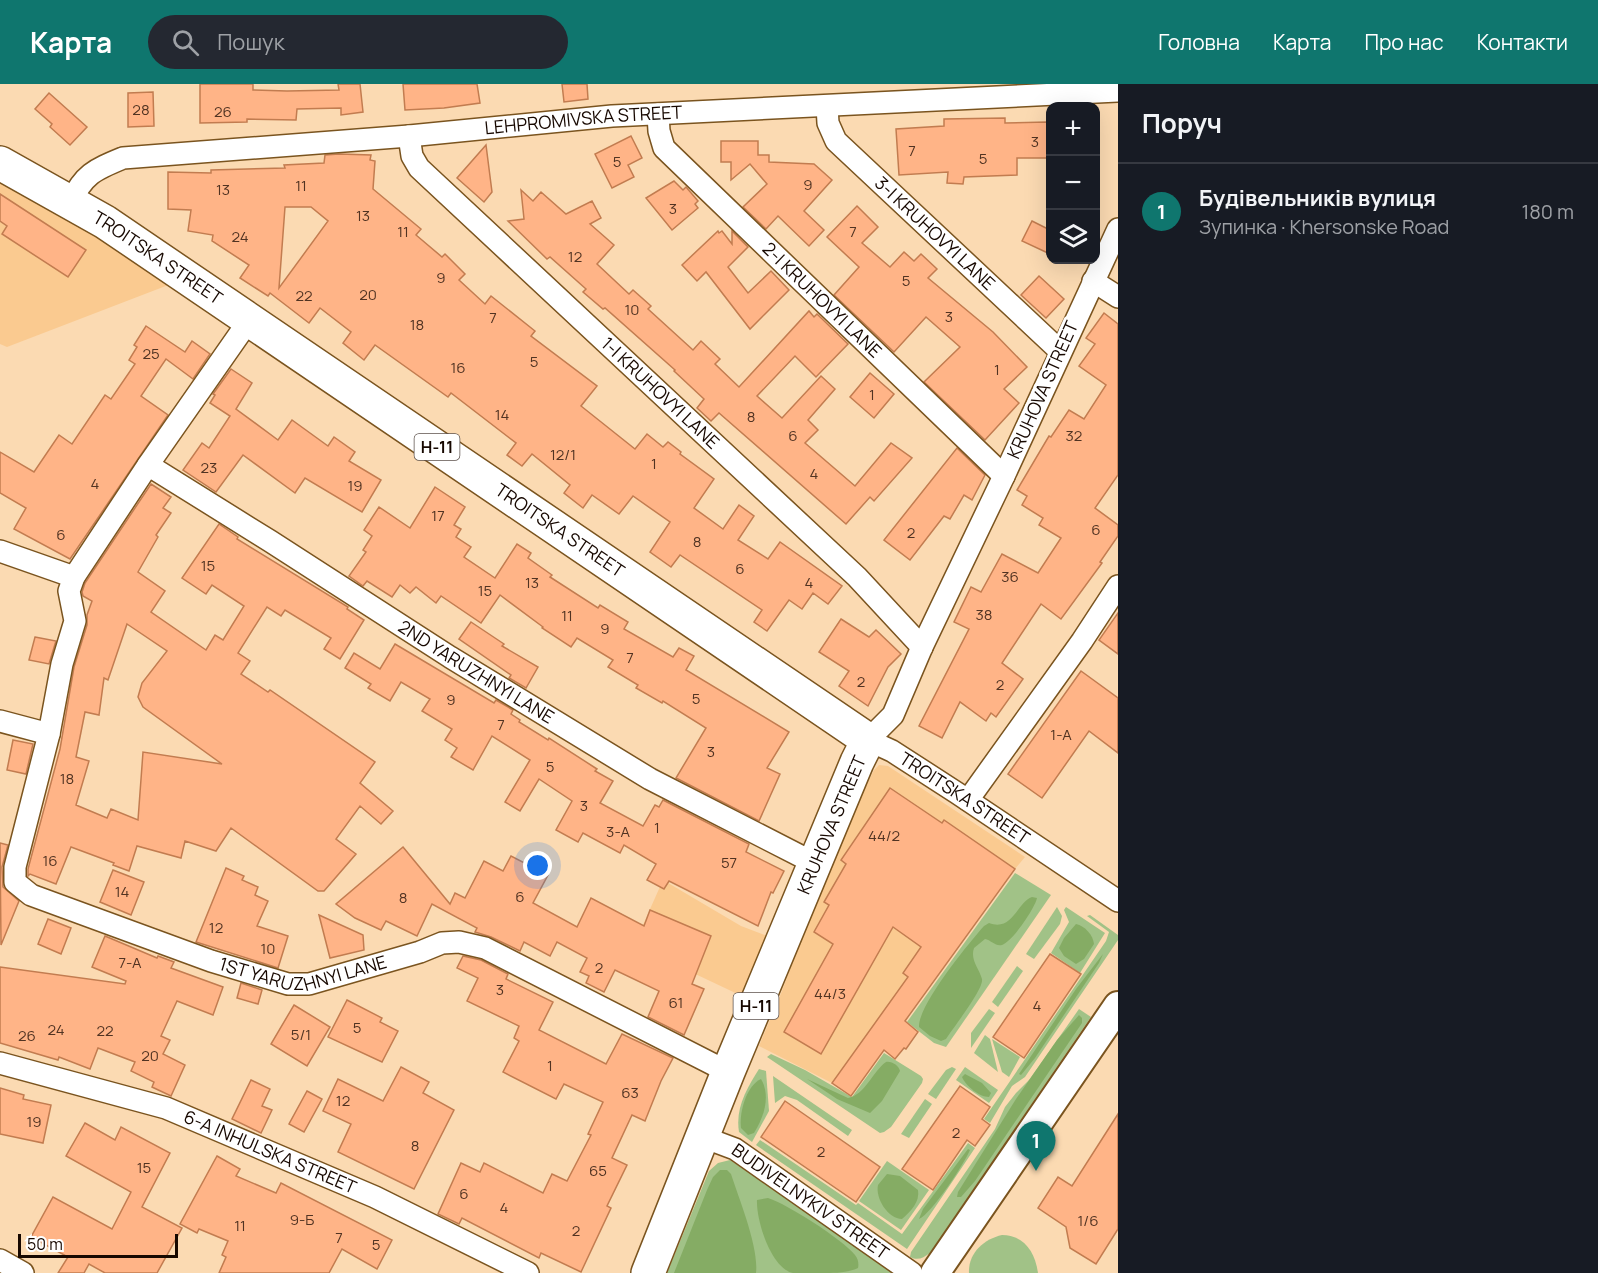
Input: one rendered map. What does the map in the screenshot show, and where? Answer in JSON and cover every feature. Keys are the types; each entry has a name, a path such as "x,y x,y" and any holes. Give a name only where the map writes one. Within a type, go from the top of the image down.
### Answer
{"main road":[{"name":"TROITSKA STREET","path":"0,163 105,222 868,740"},
{"name":"KRUHOVA STREET","path":"648,1273 728,1072 868,740"},
{"path":"935,1273 1118,1006"}],"street":[{"name":"LEHPROMIVSKA STREET","path":"70,203 79,184 98,168 123,158 409,136 612,116 1118,92"},
{"name":"3-I KRUHOVYI LANE","path":"827,106 828,123 837,141 1060,351"},
{"name":"2-I KRUHOVYI LANE","path":"658,114 659,131 664,148 1004,476"},
{"name":"1-I KRUHOVYI LANE","path":"409,136 412,156 419,168 857,577 922,647"},
{"name":"KRUHOVA STREET","path":"868,740 893,715 922,647 1118,229"},
{"path":"1093,281 1118,297"},
{"path":"0,551 74,578 148,465 250,319"},
{"name":"2ND YARUZHNYI LANE","path":"148,465 450,657 650,779 816,864"},
{"name":"1ST YARUZHNYI LANE","path":"74,578 69,591 75,621 62,664 49,734 15,867 15,882 31,895 211,961 288,984 309,984 420,952 442,943 459,942 485,948 728,1072"},
{"path":"968,800 1118,586"},
{"path":"0,721 49,734"},
{"name":"TROITSKA STREET","path":"868,740 892,752 968,800 1118,901"},
{"name":"6-A INHULSKA STREET","path":"0,1063 166,1108 375,1197 528,1273"},
{"name":"BUDIVELNYKIV STREET","path":"703,1137 735,1149 912,1273"},
{"path":"0,1260 23,1273"}],"shaded area":[{"path":"0,181 92,231 171,284 7,347 0,344"},
{"path":"879,765 888,766 1025,857 851,1096 832,1083 759,1046 782,991 831,856 874,770"},
{"path":"663,880 741,926 770,937 746,998 634,945"}],"green space":[{"path":"1015,873 1051,895 946,1047 934,1043 907,1022"},
{"path":"1032,897 1037,898 1032,909 1023,924 1007,942 998,945 985,939 974,948 974,960 982,979 978,991 946,1039 941,1041 930,1036 919,1027 921,1017 926,1004 945,975 984,926 989,923 997,925 1009,920"},
{"path":"1057,907 1062,916 1060,924 1034,959 1026,954"},
{"path":"1066,907 1105,933 1080,973 1051,953 1069,922 1064,910"},
{"path":"1090,915 1118,935 1118,940 1025,1077 1012,1086 990,1123 984,1119 1106,941 1109,932 1087,916"},
{"path":"1076,924 1088,931 1094,944 1084,959 1076,964 1064,956 1059,948"},
{"path":"1103,954 1035,1058 1021,1075 1019,1074 1076,989"},
{"path":"1017,966 1023,971 998,1007 992,1002"},
{"path":"989,1009 995,1013 971,1048 971,1033"},
{"path":"1079,1009 1091,1017 930,1253 916,1259 910,1257 911,1252 995,1129 1005,1107 1029,1080"},
{"path":"1079,1015 1082,1023 975,1181 961,1197 957,1197 1016,1099 1057,1040"},
{"path":"985,1035 990,1039 998,1072 974,1053"},
{"path":"992,1039 1020,1057 1009,1077 1002,1072"},
{"path":"884,1053 923,1079 891,1127 880,1133 767,1057 771,1054 805,1070 852,1097"},
{"path":"886,1062 895,1064 900,1071 882,1101 870,1113 837,1099 807,1079 848,1098 864,1088"},
{"path":"952,1067 956,1069 936,1099 928,1094 946,1070"},
{"path":"965,1067 998,1090 989,1103 956,1080"},
{"path":"759,1069 766,1071 769,1111 752,1142 739,1132 738,1123 740,1107 746,1091"},
{"path":"965,1074 982,1083 991,1093 989,1097 977,1093 970,1087 962,1077"},
{"path":"773,1076 852,1130 848,1136 797,1100 785,1096 775,1103"},
{"path":"761,1079 766,1092 765,1106 754,1133 748,1135 741,1128 742,1108 751,1088"},
{"path":"925,1099 932,1104 909,1138 901,1134"},
{"path":"760,1140 902,1234 968,1143 975,1148 907,1249 756,1145"},
{"path":"968,1149 970,1150 967,1157 947,1188 932,1208 919,1219 923,1209"},
{"path":"730,1160 896,1273 667,1273 709,1171 718,1163"},
{"path":"887,1161 929,1190 901,1230 859,1201"},
{"path":"720,1170 727,1170 731,1174 752,1237 756,1273 674,1273 707,1190 713,1177"},
{"path":"887,1174 900,1176 918,1190 916,1202 902,1219 887,1212 879,1196 878,1185"},
{"path":"768,1198 800,1214 839,1240 855,1255 858,1268 831,1273 793,1273 785,1270 778,1263 766,1242 759,1219 757,1200"},
{"path":"1002,1235 1016,1238 1027,1246 1034,1258 1038,1273 969,1273 971,1259 978,1248"}],"building":[{"path":"200,84 253,84 253,90 287,91 339,90 338,84 360,84 363,112 341,115 341,108 297,109 296,120 247,119 247,122 200,123"},
{"path":"403,84 477,84 480,103 405,110"},
{"path":"562,84 587,84 588,99 564,102"},
{"path":"153,92 154,126 128,127 128,93"},
{"path":"49,93 87,127 70,145 35,109"},
{"path":"1005,118 1005,123 1046,122 1046,158 1017,158 1017,175 964,177 963,184 947,183 948,172 899,175 896,129 944,126 944,119"},
{"path":"631,136 642,158 628,165 634,177 612,188 595,154"},
{"path":"721,141 758,141 758,155 769,155 769,162 814,164 832,180 804,211 824,230 809,246 778,216 766,229 743,207 767,184 750,164 731,180 731,162 721,162"},
{"path":"486,145 492,192 484,202 457,178"},
{"path":"325,155 371,155 370,160 375,161 373,189 421,229 416,235 442,257 445,254 465,274 459,280 485,304 491,296 535,331 531,336 597,386 581,406 635,449 647,434 663,447 668,442 681,452 680,454 714,479 694,508 723,529 739,505 754,516 738,540 768,559 780,542 842,586 828,604 813,593 802,609 789,600 767,631 754,622 762,610 680,555 671,567 650,552 670,522 633,496 619,514 592,495 583,508 564,493 570,485 532,454 522,466 507,455 516,443 451,393 448,397 375,345 364,360 343,343 351,332 320,308 309,323 270,293 268,296 240,278 249,265 212,241 213,235 188,231 191,210 168,209 168,172 211,173 211,170 285,168 284,165 324,163","holes":["285,207 311,207 328,221 279,288"]},
{"path":"674,181 683,190 686,187 698,201 695,204 698,208 672,230 646,198"},
{"path":"521,190 533,201 541,192 566,214 592,201 601,218 590,224 614,245 597,264 629,294 633,290 651,306 648,309 693,350 701,341 720,359 715,364 739,387 809,311 814,317 817,314 848,344 816,377 795,356 757,396 782,418 821,376 835,389 808,420 818,430 805,443 855,486 891,443 912,458 874,501 870,497 846,524 719,413 711,421 697,408 704,399 675,370 605,308 603,309 583,292 586,289 550,257 547,259 508,221 524,219"},
{"path":"0,194 86,250 68,277 2,234 7,226 0,221"},
{"path":"857,206 878,227 862,243 890,267 904,252 914,261 921,254 937,269 928,278 993,332 1027,367 1004,389 1019,403 985,440 924,382 960,347 926,317 894,352 834,295 859,267 827,237"},
{"path":"1032,221 1046,228 1046,252 1022,241"},
{"path":"718,231 719,233 722,231 732,244 732,231 748,247 728,267 748,293 771,271 789,290 750,329 706,272 697,281 682,265"},
{"path":"1039,276 1064,299 1046,318 1021,295"},
{"path":"1104,313 1118,324 1118,475 1095,508 1118,525 1118,536 1100,562 1102,563 1061,619 1041,604 1002,663 1023,679 996,717 991,713 986,721 960,702 942,738 919,726 969,629 954,622 971,587 981,592 1002,554 1038,573 1061,538 1039,525 1043,518 1022,505 1027,496 1017,490 1049,436 1051,437 1069,410 1084,419 1106,385 1079,366 1095,344 1086,338"},
{"path":"146,326 185,352 192,341 210,354 193,379 166,359 141,396 168,415 70,559 14,529 26,508 0,493 0,452 34,472 59,435 72,444 105,395 111,399 135,364 129,360 137,347 134,345"},
{"path":"231,369 252,383 236,409 278,440 292,420 328,446 334,437 355,452 349,461 381,480 362,512 305,478 295,493 243,455 216,492 183,470 202,443 209,448 230,416 210,403 215,395 213,394"},
{"path":"870,373 894,394 874,418 850,397"},
{"path":"957,448 985,475 972,500 964,495 950,519 944,516 910,560 884,540"},
{"path":"151,484 171,497 163,508 171,513 156,535 158,537 138,572 165,591 151,612 206,650 215,635 223,640 244,606 212,585 206,594 182,578 219,524 238,537 237,539 348,607 347,609 364,620 340,659 324,649 331,638 285,610 281,616 267,607 238,653 250,661 241,674 268,692 270,690 375,762 360,783 393,811 381,824 360,806 336,839 356,854 324,891 318,891 231,828 216,851 185,841 181,858 137,846 129,871 71,847 56,884 30,874 28,876 60,749 74,667 92,601 83,596 85,583","holes":["127,624 167,651 142,683 138,697 143,707 222,764 143,752 138,820 111,809 107,818 76,805 89,761 76,757 85,712 99,715 104,678 108,680"]},
{"path":"435,487 465,507 454,525 461,529 456,537 471,547 464,557 495,578 517,544 531,553 528,558 552,575 550,577 598,608 600,605 628,622 624,629 673,657 679,648 694,656 686,670 789,732 767,768 780,774 759,821 676,778 706,728 663,701 662,703 636,688 638,685 608,667 613,660 577,638 571,647 542,628 500,595 481,623 441,596 436,603 416,587 410,593 400,585 392,597 367,581 363,586 349,576 366,552 363,550 372,536 364,530 379,507 410,528"},
{"path":"1118,613 1118,654 1099,640"},
{"path":"841,619 869,637 876,630 901,654 888,667 868,706 839,686 849,671 819,652"},
{"path":"471,622 504,644 502,646 538,667 526,688 509,678 511,675 459,639"},
{"path":"35,637 56,641 49,664 29,660"},
{"path":"395,644 494,703 496,700 513,710 511,714 520,720 519,722 548,740 549,738 613,781 600,803 643,826 655,805 659,807 663,800 749,844 746,852 784,871 773,893 771,892 758,926 669,881 664,889 647,880 656,864 624,845 620,853 583,833 578,842 556,830 572,801 539,779 520,811 505,802 530,760 492,736 473,770 451,757 457,748 445,740 452,729 422,711 430,699 401,682 390,701 368,688 371,684 345,668 354,653 380,669"},
{"path":"1081,671 1118,698 1118,753 1089,731 1042,798 1008,774"},
{"path":"13,740 33,744 26,774 7,770"},
{"path":"890,788 942,823 944,820 1015,869 905,1021 918,1032 906,1049 904,1048 895,1059 884,1050 851,1096 832,1083 908,977 903,973 921,947 893,927 821,1054 784,1032 833,944 814,932 829,905 824,902 846,864 841,860"},
{"path":"0,843 8,845 2,867 3,887 19,901 1,945"},
{"path":"403,847 450,904 455,893 465,898 484,861 503,871 511,856 548,875 533,903 577,927 591,898 644,926 650,910 711,936 692,984 704,989 684,1035 648,1017 659,991 615,970 604,992 586,983 589,976 580,972 587,958 557,942 550,956 524,942 520,951 475,932 477,928 432,904 417,936 386,921 381,930 355,918 336,904"},
{"path":"226,868 244,876 242,880 258,887 255,895 268,901 257,926 288,936 278,968 196,942"},
{"path":"113,870 144,882 131,915 100,902"},
{"path":"319,915 363,935 364,950 330,958"},
{"path":"48,919 71,928 61,954 38,944"},
{"path":"105,936 157,958 158,956 174,962 171,968 223,987 213,1015 177,1001 161,1036 170,1040 163,1054 185,1065 171,1096 152,1087 154,1082 131,1071 135,1062 98,1048 90,1069 59,1057 58,1060 0,1043 0,967 125,984 126,981 92,967"},
{"path":"1050,954 1081,974 1024,1058 993,1037"},
{"path":"463,956 481,960 508,974 506,979 553,1002 539,1030 606,1064 622,1034 673,1058 645,1121 632,1115 612,1158 627,1165 607,1206 611,1208 581,1272 541,1253 539,1258 462,1218 459,1224 438,1214 461,1163 480,1172 484,1163 543,1193 552,1174 567,1181 591,1135 588,1134 603,1102 564,1084 556,1099 503,1072 519,1041 514,1038 519,1026 467,1001 478,978 457,968"},
{"path":"241,983 262,990 258,1004 237,998"},
{"path":"347,1000 382,1018 380,1022 398,1031 382,1062 328,1037"},
{"path":"294,1005 330,1027 307,1066 271,1044"},
{"path":"401,1067 429,1082 423,1093 454,1110 414,1189 338,1152 351,1124 323,1111 338,1079 383,1101"},
{"path":"251,1080 270,1089 262,1106 272,1110 261,1133 232,1119"},
{"path":"960,1086 990,1107 982,1119 990,1125 975,1146 967,1140 933,1190 902,1169"},
{"path":"0,1088 24,1095 23,1099 51,1105 43,1143 0,1134"},
{"path":"307,1091 322,1099 304,1132 289,1124"},
{"path":"785,1101 880,1167 856,1202 761,1137"},
{"path":"1118,1114 1118,1229 1096,1264 1070,1248 1066,1227 1038,1208 1058,1177 1072,1186"},
{"path":"85,1123 115,1140 121,1127 170,1153 142,1207 182,1228 157,1273 105,1273 89,1264 84,1273 58,1273 68,1257 31,1237 53,1197 112,1229 131,1192 66,1156"},
{"path":"217,1156 240,1169 236,1176 276,1193 281,1183 392,1240 377,1269 342,1249 329,1273 219,1273 226,1257 222,1255 228,1241 199,1229 197,1233 180,1224"}],"place":[{"name":"Будівельників вулиця","path":"1036,1171"}]}
